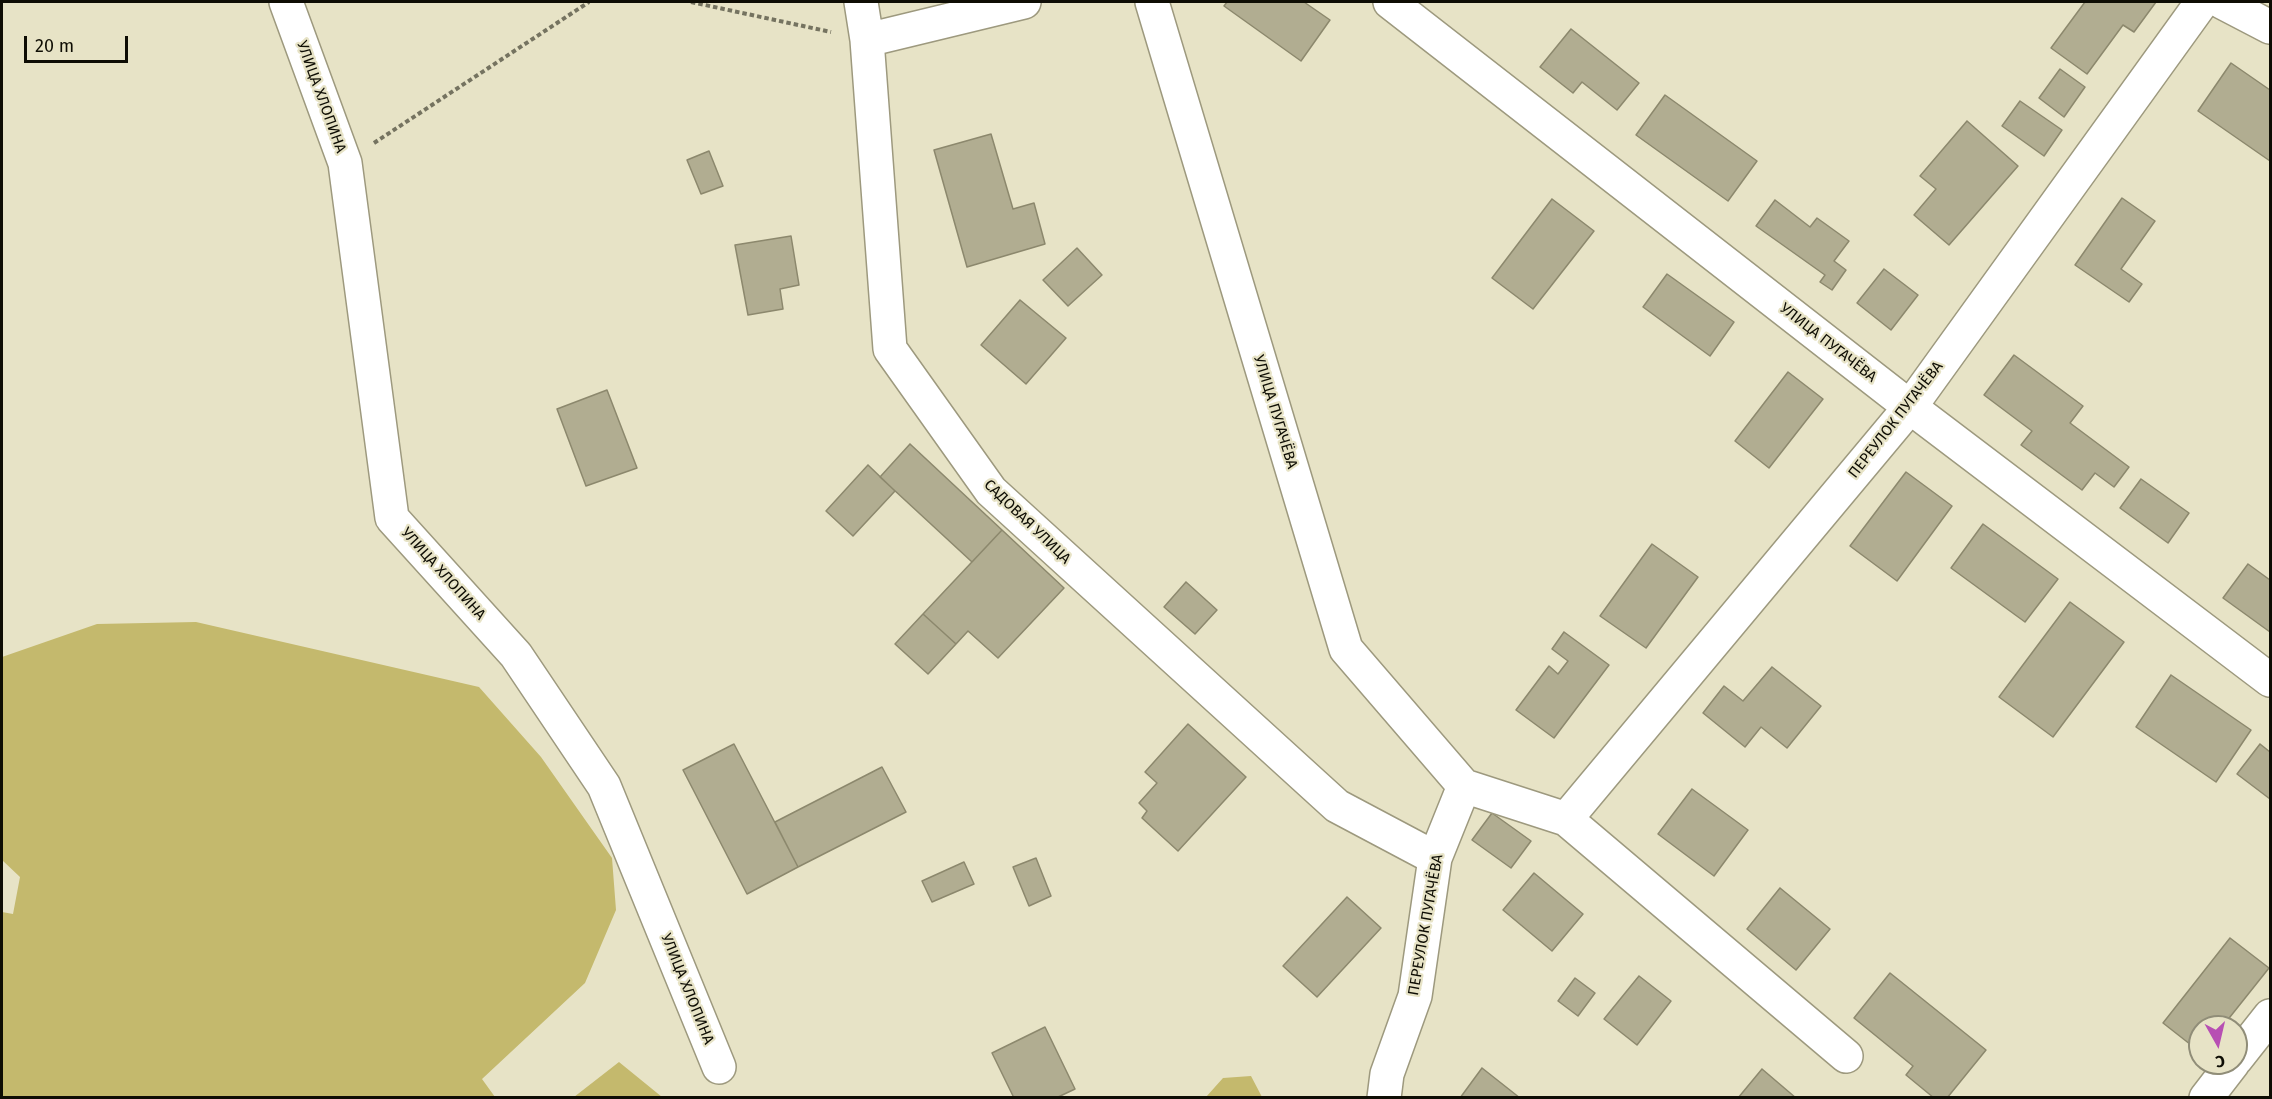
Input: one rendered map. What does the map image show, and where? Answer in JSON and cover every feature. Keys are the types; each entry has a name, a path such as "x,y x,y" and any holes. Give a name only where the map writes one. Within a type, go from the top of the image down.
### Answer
{"street":[{"name":"УЛИЦА ХЛОПИНА","path":"286,2 345,163 392,518 516,655 604,786 719,1067"},
{"name":"САДОВАЯ УЛИЦА","path":"861,2 867,40 890,349 991,491 1337,806 1435,858"},
{"path":"867,40 1024,2"},
{"name":"УЛИЦА ПУГАЧЁВА","path":"1152,2 1346,649 1464,786"},
{"name":"УЛИЦА ПУГАЧЁВА","path":"1390,2 1910,407 2271,680"},
{"name":"ПЕРЕУЛОК ПУГАЧЁВА","path":"1566,819 1910,407 2202,2"},
{"path":"2222,2 2271,27"},
{"path":"1464,786 1566,819 1846,1056"},
{"name":"ПЕРЕУЛОК ПУГАЧЁВА","path":"1384,1098 1387,1074 1415,996 1435,858 1464,786"},
{"path":"2248,1044 2271,1016"},
{"path":"2206,1098 2224,1075"}],"path":[{"path":"345,163 589,2"},
{"path":"691,2 867,40"}],"shaded area":[{"path":"196,622 479,687 541,757 612,858 616,910 585,983 482,1079 495,1097 2,1097 2,912 13,914 20,877 2,860 2,657 97,624"},
{"path":"619,1062 662,1097 574,1097"},
{"path":"1251,1076 1262,1097 1206,1097 1223,1078"}],"building":[{"path":"1227,2 1304,2 1330,20 1301,61 1224,6"},
{"path":"2085,2 2156,2 2134,32 2123,25 2087,74 2051,48"},
{"path":"1571,29 1639,83 1617,110 1582,82 1573,93 1540,67"},
{"path":"2231,63 2270,90 2270,161 2198,111"},
{"path":"2060,69 2085,87 2064,117 2039,98"},
{"path":"1665,95 1757,161 1728,201 1636,135"},
{"path":"2020,101 2062,130 2044,156 2002,126"},
{"path":"1967,121 2018,166 1949,245 1914,215 1936,189 1920,176"},
{"path":"991,134 1013,209 1034,203 1045,244 967,267 934,150"},
{"path":"709,151 723,186 701,194 687,160"},
{"path":"2122,198 2155,221 2121,269 2142,284 2129,302 2075,265"},
{"path":"1552,199 1594,231 1533,309 1492,278"},
{"path":"1775,200 1810,227 1817,218 1849,241 1834,261 1846,270 1832,290 1820,282 1825,275 1756,226"},
{"path":"791,236 799,285 780,289 783,309 748,315 735,245"},
{"path":"1077,248 1102,275 1068,306 1043,280"},
{"path":"1884,269 1918,295 1891,330 1857,303"},
{"path":"1667,274 1734,322 1710,356 1643,307"},
{"path":"1020,300 1066,338 1026,384 981,345"},
{"path":"2014,355 2083,406 2070,423 2129,467 2114,487 2095,473 2082,490 2021,445 2032,431 1984,395"},
{"path":"1788,372 1823,399 1769,468 1735,441"},
{"path":"607,390 637,468 586,486 557,409"},
{"path":"910,444 1002,530 972,562 880,477"},
{"path":"868,465 895,491 853,536 826,511"},
{"path":"1906,472 1952,506 1897,581 1850,546"},
{"path":"2141,479 2189,513 2168,543 2120,508"},
{"path":"1983,524 2058,579 2025,622 1951,568"},
{"path":"1002,530 1064,588 998,658 968,631 956,644 923,614"},
{"path":"1652,544 1698,577 1646,648 1600,616"},
{"path":"2248,564 2270,580 2270,632 2223,598"},
{"path":"1186,582 1217,610 1195,634 1164,607"},
{"path":"2070,602 2124,642 2053,737 1999,697"},
{"path":"923,614 956,644 928,674 895,644"},
{"path":"1564,632 1609,665 1554,738 1516,710 1549,666 1558,674 1568,661 1552,649"},
{"path":"1772,667 1821,706 1787,748 1761,727 1745,747 1703,713 1724,686 1743,701"},
{"path":"2171,675 2251,730 2216,782 2136,727"},
{"path":"1188,724 1246,777 1178,851 1142,818 1147,811 1139,803 1157,783 1145,772"},
{"path":"734,744 798,867 747,894 683,770"},
{"path":"2260,744 2270,752 2270,799 2237,774"},
{"path":"882,767 906,812 798,867 775,822"},
{"path":"1692,789 1748,830 1714,876 1658,834"},
{"path":"1492,813 1531,841 1511,868 1472,840"},
{"path":"1036,858 1051,896 1029,906 1013,867"},
{"path":"964,862 974,884 932,902 922,881"},
{"path":"1534,873 1583,914 1552,951 1503,910"},
{"path":"1780,888 1830,929 1796,970 1747,929"},
{"path":"1347,897 1381,928 1317,997 1283,966"},
{"path":"2230,938 2269,968 2232,1015 2188,1015 2188,1043 2163,1023"},
{"path":"1890,973 1986,1050 1947,1098 1934,1098 1906,1075 1913,1066 1854,1018"},
{"path":"1639,976 1671,1001 1637,1045 1604,1019"},
{"path":"1575,978 1595,993 1578,1016 1558,1001"},
{"path":"1045,1027 1075,1089 1056,1098 1014,1098 992,1053"},
{"path":"1482,1068 1520,1098 1460,1098"},
{"path":"1762,1069 1796,1098 1738,1098"}]}
